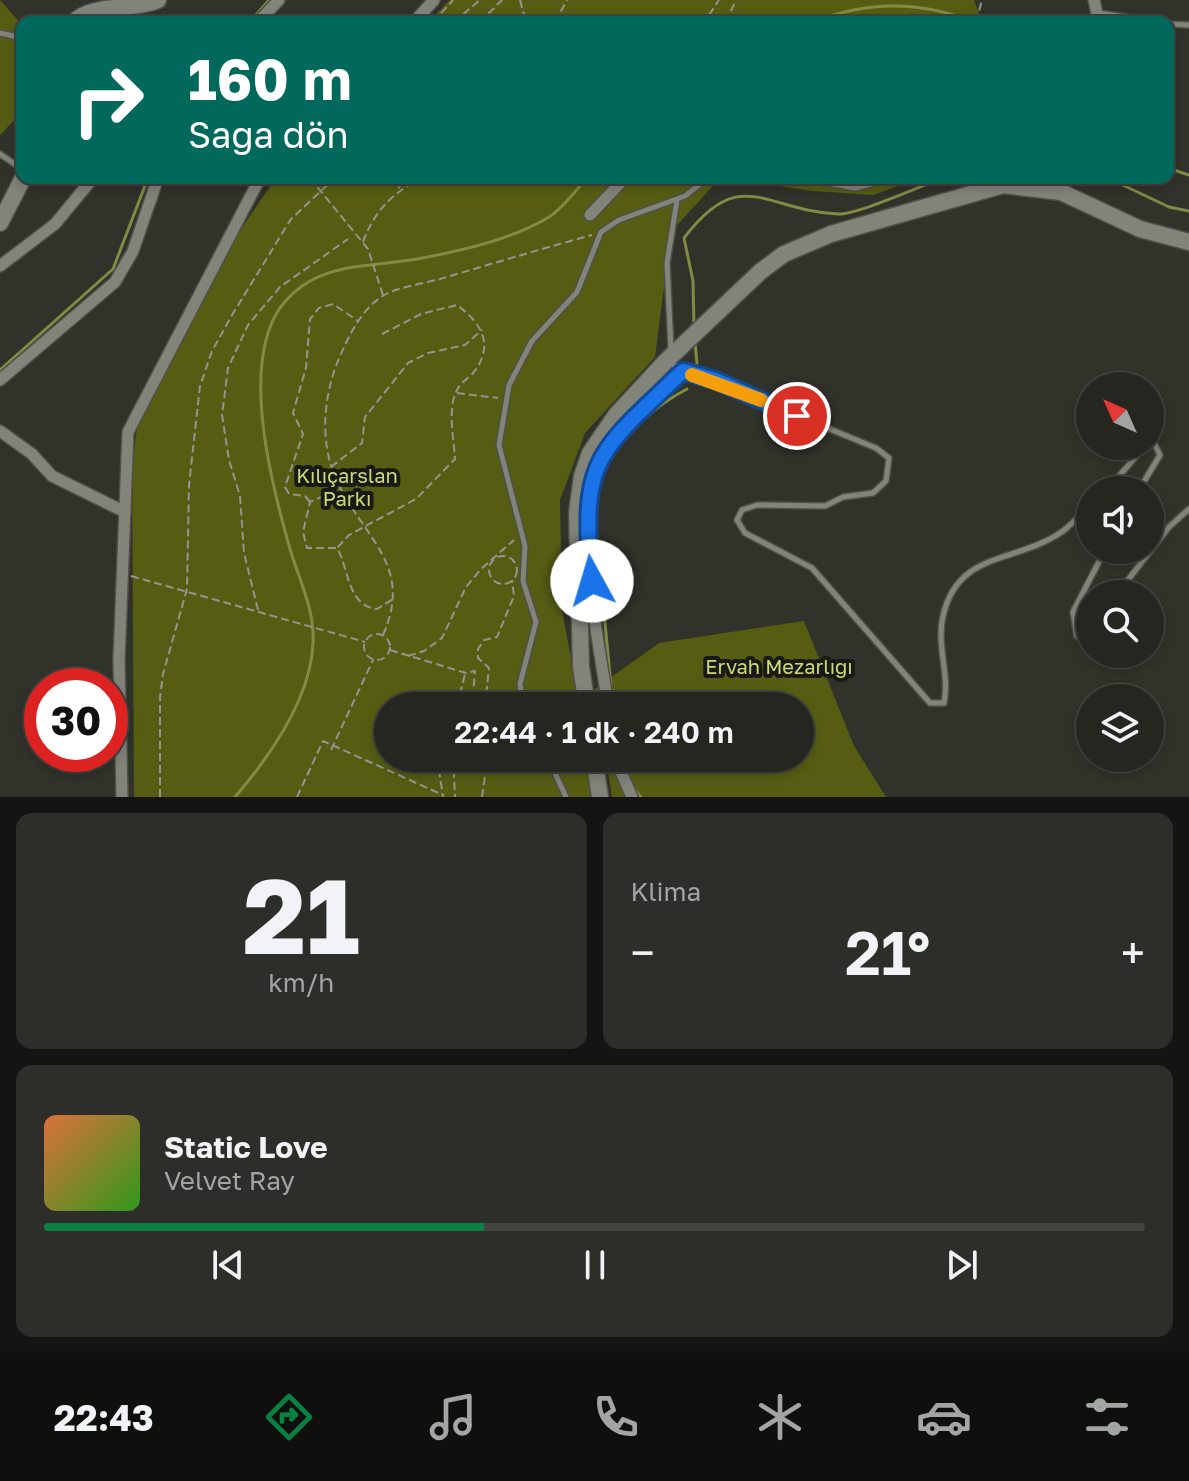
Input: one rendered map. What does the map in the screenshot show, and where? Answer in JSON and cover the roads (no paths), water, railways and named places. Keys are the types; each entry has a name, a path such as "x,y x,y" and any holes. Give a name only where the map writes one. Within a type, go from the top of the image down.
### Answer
{"main road":[{"path":"87,16 141,7 158,0"},
{"path":"0,223 20,184"},
{"path":"585,692 581,667 577,513 582,476 590,453 616,415 673,354 761,271 784,254 831,234 1003,185 1061,192 1140,229 1189,242"},
{"path":"596,772 600,797"}],"street":[{"path":"264,16 279,0"},
{"path":"419,16 434,0"},
{"path":"0,266 55,224 88,184"},
{"path":"0,380 115,282 133,251 156,184"},
{"path":"122,797 119,660 128,432 257,184"},
{"path":"590,215 619,184"},
{"path":"606,692 586,525 591,483 604,453 619,432 683,371"},
{"path":"0,431 32,454 52,476 125,512"},
{"path":"621,772 632,797"}],"lane":[{"path":"521,692 520,684 536,622 523,581 525,546 499,445 505,399 532,341 557,319 577,292 601,232 619,220 677,200 700,184"},
{"path":"833,184 855,188 871,184"},
{"path":"677,200 667,263 673,354 683,371 715,380 876,448 889,458 886,481 873,493 843,497 825,506 757,505 742,510 737,520 745,533 812,568 930,703 944,703 947,688 940,657 942,618 953,584 973,567 1020,552 1062,531 1076,518"},
{"path":"1120,476 1134,460"},
{"path":"1128,580 1169,527 1189,509"},
{"path":"1076,606 1073,612 1076,630"},
{"path":"554,772 566,797"}],"waterway":[{"path":"255,16 269,0"},
{"path":"830,16 893,6 956,16"},
{"path":"1174,170 1189,175"},
{"path":"0,370 113,269 146,184"},
{"path":"235,797 275,745 297,705 311,664 313,643 309,607 275,493 263,427 262,361 268,332 280,308 294,293 325,274 450,252 518,232 554,213 582,184"},
{"path":"694,327 693,281 684,238 704,215 722,202 755,197 838,214 874,205 928,184"},
{"path":"1121,184 1169,207 1189,211"},
{"path":"695,343 697,363"},
{"path":"603,469 639,423 687,389"},
{"path":"596,495 600,475"},
{"path":"594,507 611,686"},
{"path":"633,788 641,797"}],"park label":[{"name":"Kılıçarslan Parkı","path":"347,486"},
{"name":"Ervah Mezarlığı","path":"779,666"}]}
